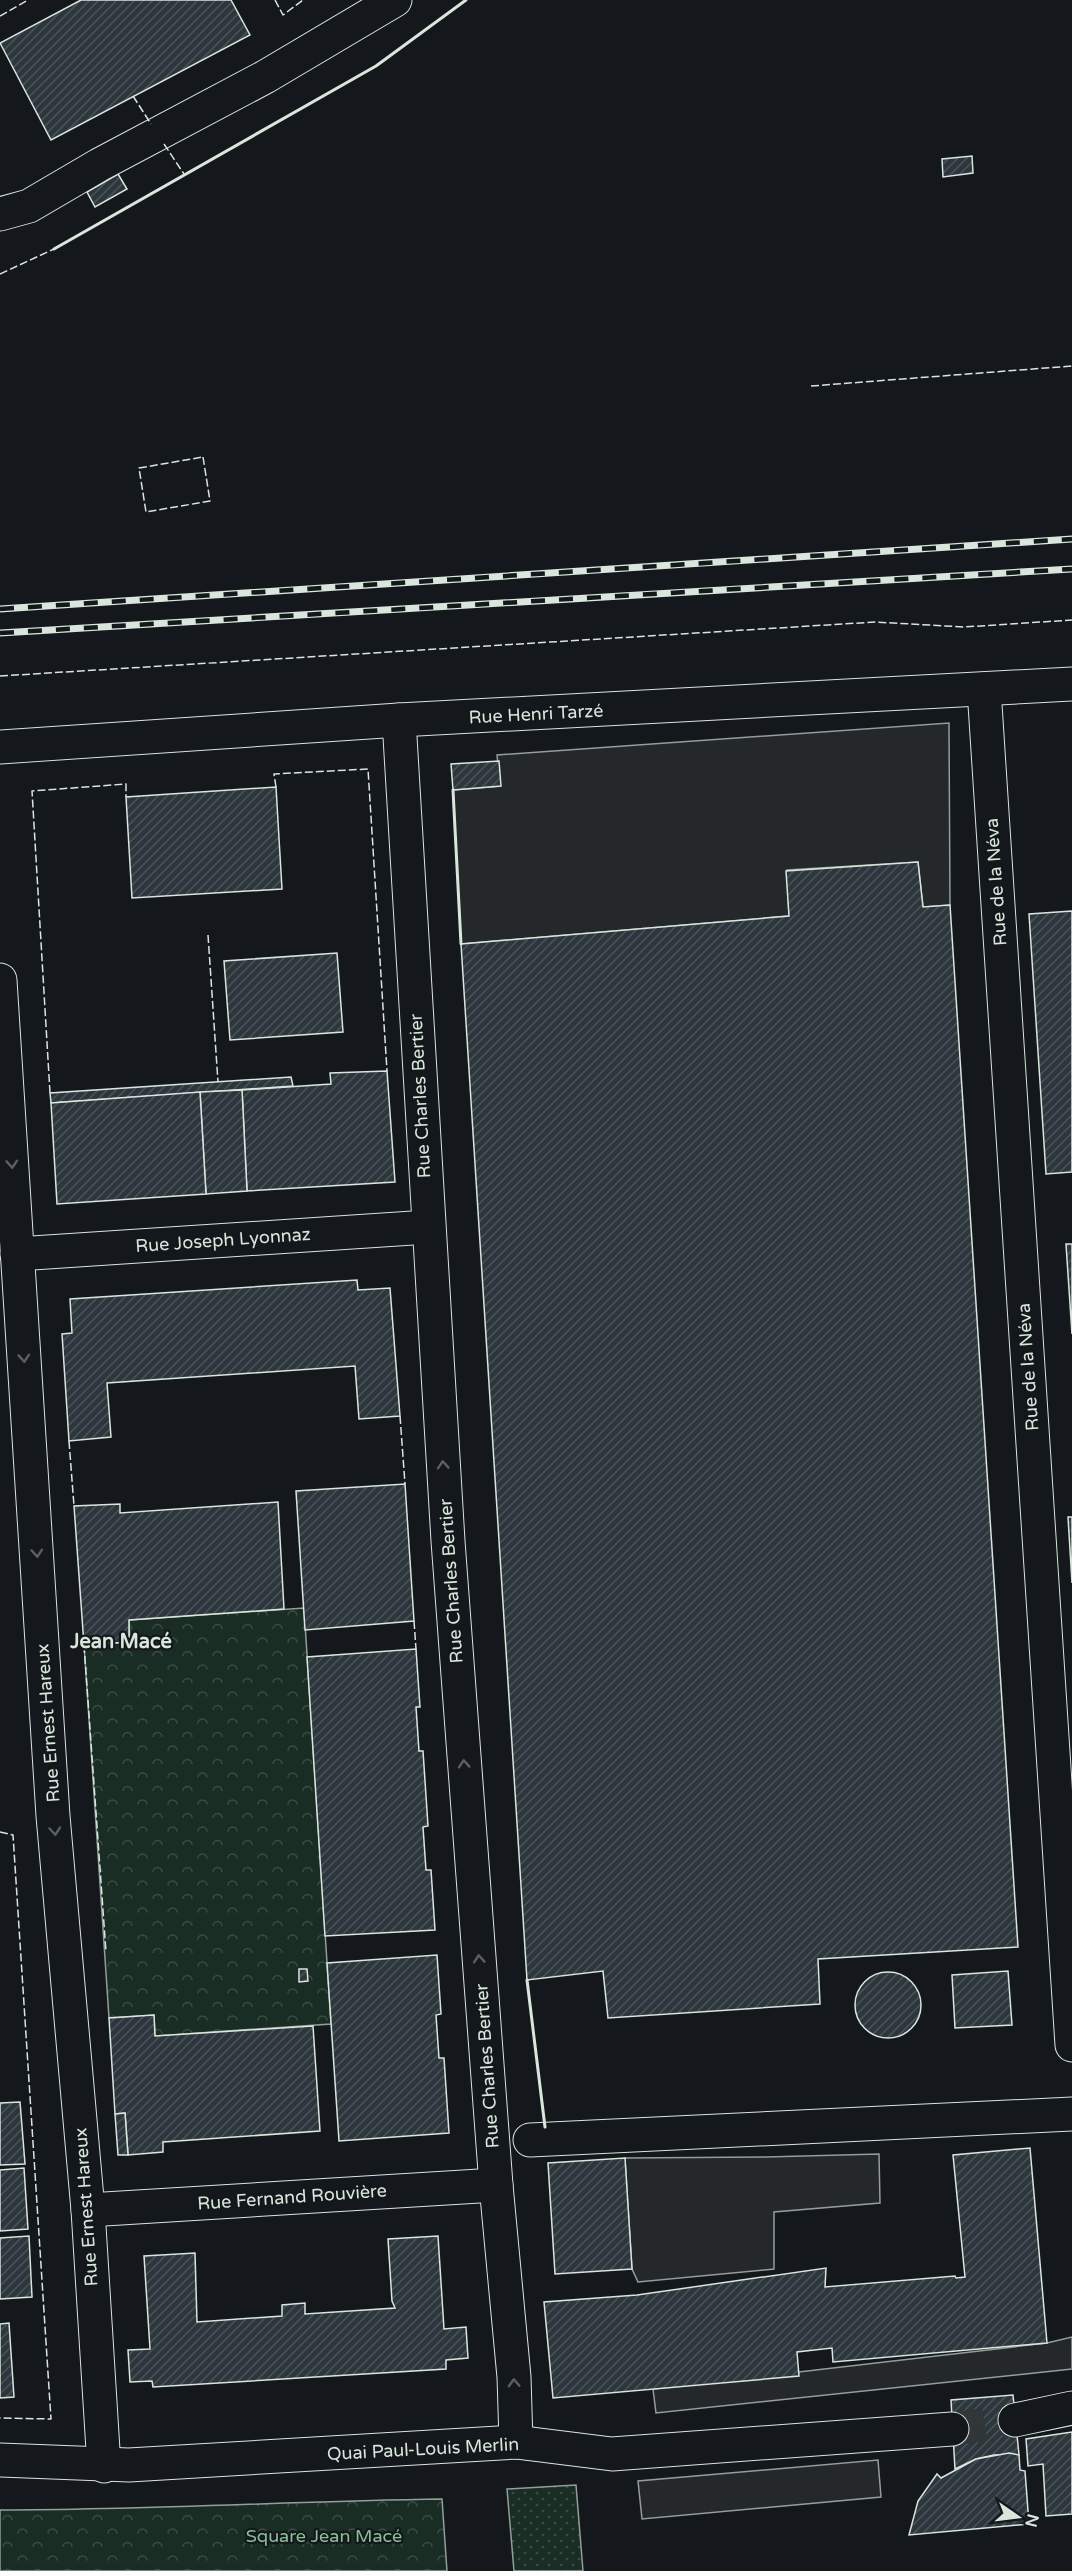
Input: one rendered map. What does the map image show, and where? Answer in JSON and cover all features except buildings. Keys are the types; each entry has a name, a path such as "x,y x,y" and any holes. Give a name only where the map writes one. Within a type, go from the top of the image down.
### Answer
{"street":[{"path":"0,214 29,206 99,165 265,77 395,0"},
{"name":"Rue Henri Tarzé","path":"0,747 399,720 1072,684"},
{"name":"Rue de la Néva","path":"984,690 1069,1940 1072,2044"},
{"name":"Rue Charles Bertier","path":"399,720 448,1552 496,2185 514,2377 516,2442"},
{"name":"Rue Ernest Hareux","path":"0,980 54,1816 88,2210 104,2466"},
{"name":"Rue Joseph Lyonnaz","path":"17,1254 428,1227"},
{"path":"530,2140 1072,2114"},
{"name":"Rue Fernand Rouvière","path":"88,2210 496,2185"},
{"path":"1015,2420 1072,2408"},
{"name":"Quai Paul-Louis Merlin","path":"0,2460 104,2466 516,2442 612,2454 952,2429"}],"green space":[{"path":"304,1608 331,2024 155,2036 154,2015 109,2018 84,1645 130,1642 129,1620"},
{"path":"576,2485 583,2571 514,2571 507,2489"},
{"name":"Square Jean Macé","path":"442,2499 447,2571 0,2571 0,2510"}],"shaded area":[{"path":"949,723 950,905 923,907 918,862 787,870 789,916 461,944 453,790 500,786 497,755"},
{"path":"879,2154 880,2203 774,2212 774,2269 638,2282 632,2269 625,2158"},
{"path":"1072,2337 1072,2369 656,2413 653,2389 1047,2343"},
{"path":"878,2460 881,2497 642,2519 638,2481"}],"tunnel":[{"path":"952,2429 1015,2420"}],"railway":[{"path":"0,609 1072,539"},
{"path":"0,633 1072,569"}],"fence":[{"path":"0,16 28,0"},
{"path":"275,0 283,15 303,0"},
{"path":"0,274 54,249 376,66 466,0"},
{"path":"133,96 151,124"},
{"path":"164,144 184,174"},
{"path":"811,386 1072,366"},
{"path":"203,457 210,501 146,512 139,468 203,457"},
{"path":"0,676 875,622 964,627 1072,620"},
{"path":"276,787 274,774 368,769 387,1071"},
{"path":"50,1093 32,791 126,784 126,797"},
{"path":"208,935 218,1082"},
{"path":"400,1416 405,1484"},
{"path":"69,1441 74,1506"},
{"path":"414,1621 416,1649"},
{"path":"84,1645 106,1952"},
{"path":"0,1832 13,1835 51,2419 0,2418"}],"wall":[{"path":"54,249 376,66 466,0"},
{"path":"453,790 461,944"},
{"path":"527,1980 545,2127"}],"district":[{"name":"Jean Macé","path":"121,1641"}]}
